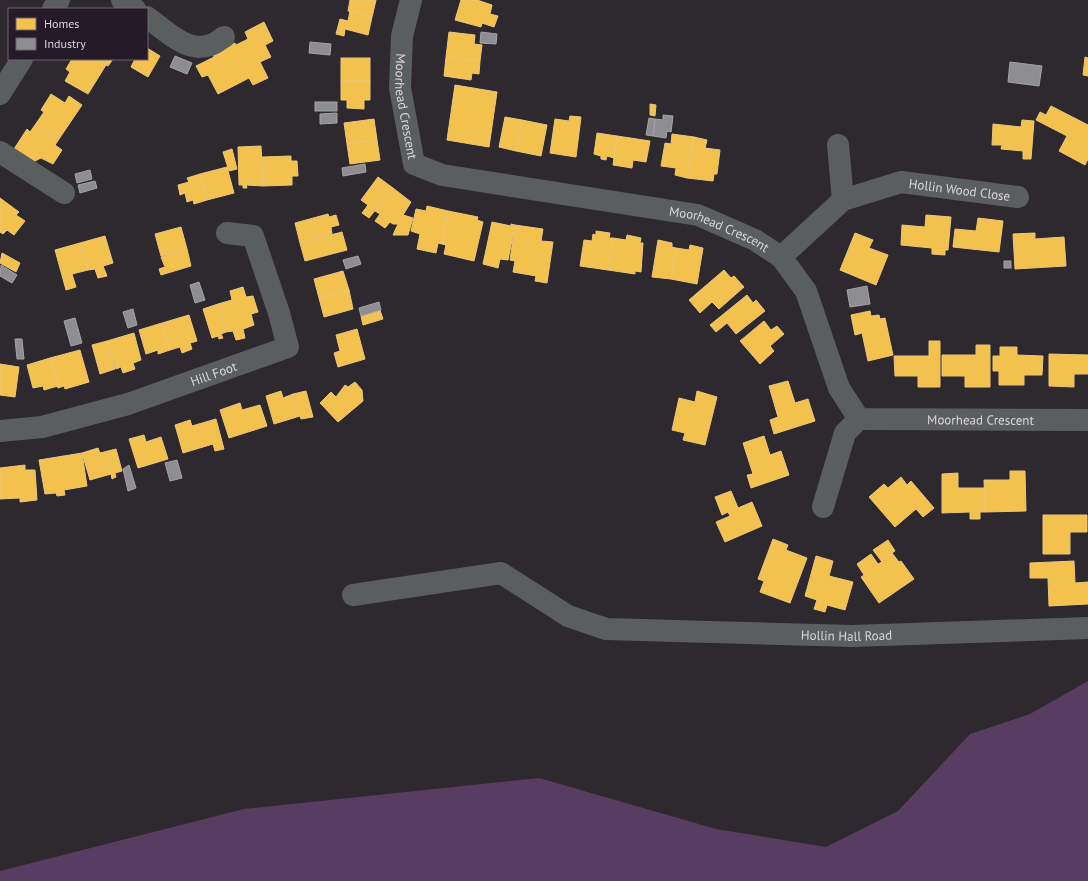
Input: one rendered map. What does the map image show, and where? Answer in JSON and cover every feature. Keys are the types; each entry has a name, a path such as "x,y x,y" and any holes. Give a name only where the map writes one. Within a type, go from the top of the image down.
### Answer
{"street":[{"path":"122,0 134,8"},
{"name":"Moorhead Crescent","path":"411,0 402,36 400,88 414,164 442,175 698,215 755,240 782,257 806,291 839,388 859,419 1088,420"},
{"path":"154,22 184,43 195,47 210,45 224,37"},
{"path":"0,94 21,60"},
{"path":"838,145 843,200"},
{"path":"0,152 64,193"},
{"name":"Hollin Wood Close","path":"782,257 843,200 901,182 1018,197"},
{"name":"Hill Foot","path":"0,431 42,427 128,404 288,347 279,313 253,236 227,234"},
{"path":"823,507 845,433 859,419"},
{"name":"Hollin Hall Road","path":"353,595 501,573 568,616 606,629 852,636 1088,628"}],"shaded area":[{"path":"1088,681 1088,881 0,881 0,871 244,809 539,778 716,829 826,847 898,811 970,734 1030,714"}],"building: Homes":[{"path":"350,0 376,0 372,17 348,11"},
{"path":"461,0 477,0 492,5 490,14 498,16 494,27 482,23 481,27 455,20"},
{"path":"350,11 372,17 368,35 345,29 344,36 336,34 340,19 348,21"},
{"path":"264,22 273,41 265,45 271,57 260,62 268,78 253,85 249,78 218,94 208,75 202,77 196,66 214,57 213,53 248,39 245,32"},
{"path":"449,32 475,35 474,44 482,45 480,61 446,57"},
{"path":"148,49 160,56 148,77 131,67 134,60 148,60"},
{"path":"446,57 480,61 479,74 472,73 471,80 444,76"},
{"path":"1085,57 1088,58 1088,76 1083,75"},
{"path":"341,58 370,58 370,81 341,81"},
{"path":"71,60 98,60 106,65 88,94 65,81 70,72 66,69"},
{"path":"98,60 112,60 108,66"},
{"path":"341,81 370,81 370,100 364,100 364,109 347,108 347,100 341,100"},
{"path":"455,85 497,92 489,147 447,140"},
{"path":"51,94 65,103 69,96 82,105 59,139 35,125 44,112 41,110"},
{"path":"650,104 656,105 655,116 650,115"},
{"path":"1051,106 1088,125 1088,159 1085,165 1059,151 1067,136 1036,120 1040,112 1046,115"},
{"path":"570,116 581,117 576,157 550,153 555,119 569,121"},
{"path":"505,117 522,120 516,151 499,147"},
{"path":"374,119 377,140 347,144 344,123"},
{"path":"522,120 547,125 541,156 516,151"},
{"path":"1022,120 1034,121 1031,159 1023,159 1023,151 1001,149 1002,145 992,145 993,124 1021,127"},
{"path":"35,125 59,139 55,145 62,150 53,164 41,158 33,162 14,149 27,129 30,132"},
{"path":"597,133 617,136 614,158 607,156 606,160 601,159 601,156 594,154"},
{"path":"672,134 694,137 687,178 675,175 676,168 661,166 665,143 671,144"},
{"path":"617,136 650,141 646,162 633,160 632,168 613,165"},
{"path":"694,137 707,140 705,148 720,150 717,174 714,174 713,181 687,178"},
{"path":"377,140 380,160 350,164 347,144"},
{"path":"261,146 263,186 246,185 247,188 243,188 243,185 239,185 238,147"},
{"path":"232,149 237,169 229,171 223,152"},
{"path":"291,156 291,161 297,161 298,176 292,176 292,185 263,186 262,157"},
{"path":"227,167 234,193 207,200 200,174"},
{"path":"200,174 207,200 194,204 193,200 187,202 185,193 180,195 178,185 189,182 187,178"},
{"path":"378,177 393,188 369,218 362,213 368,205 361,200"},
{"path":"393,188 411,202 403,215 413,218 408,235 393,235 398,224 393,224 390,222 385,228 375,221 380,214 375,211"},
{"path":"0,198 19,212 16,215 25,221 14,235 7,230 3,234 0,232"},
{"path":"427,206 448,211 442,244 438,243 436,253 417,249 420,234 411,231 416,209 426,211"},
{"path":"448,211 478,217 477,220 483,222 474,261 444,254 446,245 442,244"},
{"path":"328,214 329,217 336,215 339,225 331,227 332,234 300,243 295,223"},
{"path":"926,215 951,217 948,250 945,250 945,255 932,254 932,248 901,245 902,225 925,227"},
{"path":"978,218 1003,221 999,252 953,247 955,229 976,231"},
{"path":"492,222 511,226 511,224 515,225 508,260 500,259 498,268 483,264"},
{"path":"515,225 543,229 541,241 553,242 547,283 535,281 536,276 513,272 515,261 510,260"},
{"path":"181,227 187,249 161,256 155,234"},
{"path":"596,231 610,233 609,238 613,238 608,270 580,266 584,240 592,241 593,234 596,235"},
{"path":"342,232 347,250 305,261 300,243"},
{"path":"855,233 873,240 869,248 888,255 876,285 840,270"},
{"path":"1035,233 1035,239 1064,237 1066,266 1015,269 1013,234"},
{"path":"627,235 641,238 640,243 643,243 641,272 635,271 635,274 608,270 613,238 626,240"},
{"path":"105,236 113,263 103,266 107,276 98,278 95,269 88,270 80,243"},
{"path":"658,240 672,243 672,247 676,248 671,279 652,277"},
{"path":"80,243 88,270 72,274 76,287 66,290 55,250"},
{"path":"690,245 703,248 697,284 671,279 676,248 689,250"},
{"path":"187,249 191,266 161,275 159,269 165,267 161,257"},
{"path":"2,253 20,263 16,272 0,263"},
{"path":"724,270 731,278 734,276 744,287 719,309 712,302 700,313 689,300"},
{"path":"343,271 349,290 319,298 314,279"},
{"path":"243,287 246,297 253,296 258,312 251,314 254,325 243,329 245,338 236,340 233,331 226,332 218,304 232,300 230,291"},
{"path":"349,290 353,309 324,317 319,298"},
{"path":"747,295 753,303 756,300 765,311 736,334 727,323 716,332 710,325"},
{"path":"218,304 226,332 221,334 223,338 219,339 218,336 212,338 203,309"},
{"path":"380,310 383,319 363,325 361,316"},
{"path":"870,311 871,316 879,315 880,319 885,318 893,355 868,361 862,333 855,335 851,315"},
{"path":"189,315 197,341 190,343 192,349 182,353 180,347 170,350 162,323"},
{"path":"764,321 771,330 777,326 784,334 770,346 774,351 760,364 740,341"},
{"path":"162,323 170,350 158,354 158,350 146,354 139,330"},
{"path":"357,329 365,359 338,367 334,353 340,351 336,335"},
{"path":"134,333 141,360 133,363 135,369 123,373 121,367 116,369 107,341"},
{"path":"107,341 115,369 100,374 92,345"},
{"path":"929,341 940,341 940,387 918,387 918,376 895,376 894,356 929,356"},
{"path":"976,345 990,345 990,387 965,387 965,376 942,376 942,355 976,355"},
{"path":"1000,347 1017,347 1017,355 1043,356 1042,375 1024,375 1024,385 999,385 999,371 993,371 993,356 1000,356"},
{"path":"80,350 89,382 65,389 64,386 58,388 50,358"},
{"path":"1049,354 1088,355 1088,374 1074,374 1074,387 1049,386"},
{"path":"50,358 58,386 44,390 43,386 33,388 27,365"},
{"path":"0,364 19,367 15,397 0,395"},
{"path":"788,381 795,403 808,399 815,421 774,434 770,420 778,417 769,386"},
{"path":"355,382 362,390 363,401 338,422 320,403 331,392 336,397 345,385 348,387"},
{"path":"281,391 283,398 293,394 300,416 274,424 266,396"},
{"path":"306,391 313,417 301,419 293,394"},
{"path":"697,391 717,397 705,445 683,440 685,433 672,430 679,398 695,402"},
{"path":"240,403 242,410 260,405 267,426 229,438 220,410"},
{"path":"216,419 224,449 215,451 213,444 183,453 175,425 190,420 192,426"},
{"path":"144,435 146,442 161,437 168,459 138,468 129,439"},
{"path":"764,436 770,455 781,451 789,475 751,488 747,475 753,474 743,443"},
{"path":"98,448 100,453 116,449 122,471 115,473 116,477 112,479 111,474 90,480 82,453"},
{"path":"82,453 87,486 64,490 65,495 57,496 56,493 45,494 39,460"},
{"path":"25,465 25,470 35,470 37,500 20,502 20,498 0,499 0,468"},
{"path":"1010,471 1025,471 1026,511 985,512 984,480 1010,480"},
{"path":"958,473 958,488 985,488 985,512 980,512 980,519 970,519 970,512 942,513 942,474"},
{"path":"901,477 907,485 911,481 934,508 923,517 916,509 895,527 869,497 884,484 888,488"},
{"path":"731,491 738,508 752,502 762,526 725,542 716,522 730,516 728,512 722,515 715,497"},
{"path":"1043,515 1087,515 1087,532 1070,532 1070,554 1043,554"},
{"path":"773,539 788,545 786,550 807,558 790,603 760,592 764,581 758,579"},
{"path":"888,540 895,551 892,553 899,562 901,561 914,579 879,603 861,577 864,575 857,564 871,554 878,564 882,562 873,550"},
{"path":"816,556 833,561 829,576 853,582 845,610 827,605 825,612 814,609 817,600 805,596"},
{"path":"1074,561 1075,583 1088,582 1088,604 1049,606 1048,578 1030,578 1030,563"}],"building: Industry":[{"path":"481,32 497,34 496,44 480,43"},
{"path":"310,42 331,44 330,55 309,53"},
{"path":"175,56 192,63 187,74 170,67"},
{"path":"1010,62 1042,66 1039,86 1008,82"},
{"path":"315,102 337,102 337,111 315,111"},
{"path":"337,113 337,123 320,124 320,114"},
{"path":"663,115 673,116 671,132 667,131 666,138 653,136 655,119 663,120"},
{"path":"649,118 655,119 653,136 646,135"},
{"path":"365,164 366,172 343,176 342,168"},
{"path":"90,170 92,179 77,183 75,174"},
{"path":"95,181 97,188 80,193 78,185"},
{"path":"358,256 361,264 346,269 343,260"},
{"path":"1004,261 1011,261 1011,268 1004,268"},
{"path":"1,265 17,275 12,283 0,276"},
{"path":"199,282 205,300 195,303 190,285"},
{"path":"867,286 870,304 850,307 847,290"},
{"path":"379,302 381,310 361,316 359,308"},
{"path":"133,309 137,325 128,328 123,312"},
{"path":"75,318 82,343 71,346 64,321"},
{"path":"15,339 22,339 24,359 17,359"},
{"path":"177,460 182,478 170,481 165,463"},
{"path":"129,465 136,488 128,491 123,469"}]}
